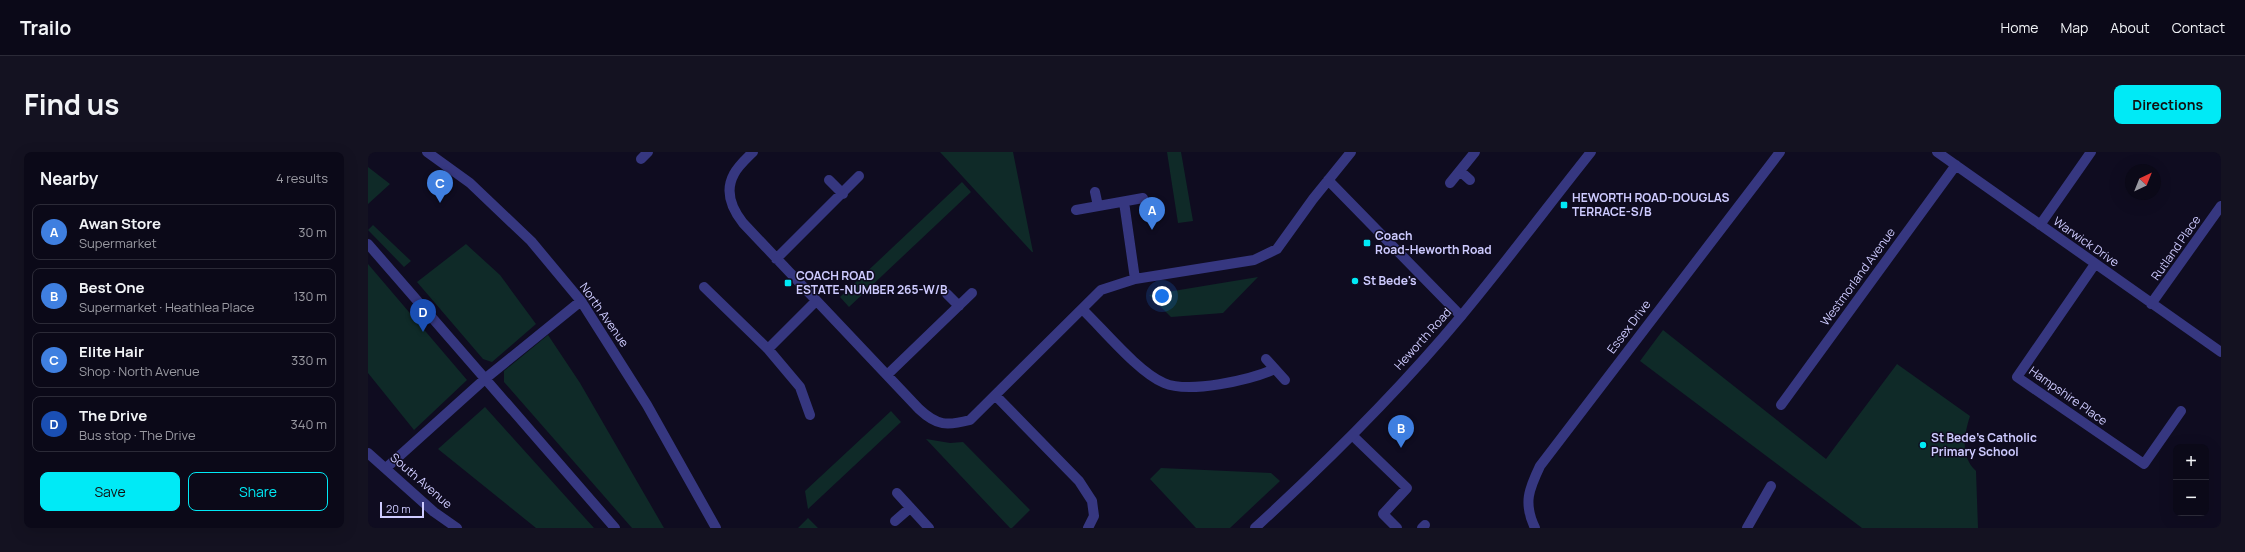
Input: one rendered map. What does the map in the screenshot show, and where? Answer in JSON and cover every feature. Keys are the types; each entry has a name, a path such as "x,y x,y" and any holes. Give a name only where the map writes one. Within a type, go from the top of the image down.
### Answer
{"street":[{"name":"North Avenue","path":"427,152 470,182 531,241 581,301 647,405 716,528"},
{"path":"753,152 734,174 729,194 732,209 776,259 929,418 943,424 954,424 970,420 996,396 1101,290 1135,279 1254,260 1277,249 1328,180 1351,152"},
{"path":"1450,184 1475,152"},
{"name":"Heworth Road","path":"1256,528 1353,436 1461,316 1592,152"},
{"name":"Essex Drive","path":"1535,528 1530,518 1528,491 1540,466 1780,152"},
{"name":"Warwick Drive","path":"1938,152 2151,304 2221,352"},
{"path":"2040,225 2091,152"},
{"name":"Westmorland Avenue","path":"1781,404 1956,165"},
{"path":"1460,171 1470,180"},
{"path":"776,259 843,194 859,176"},
{"path":"829,180 843,194"},
{"path":"1328,180 1461,316"},
{"path":"1095,192 1098,206"},
{"path":"1076,210 1143,198"},
{"path":"1124,202 1135,279"},
{"name":"Rutland Place","path":"2151,304 2221,206"},
{"path":"368,244 615,528"},
{"name":"Hampshire Place","path":"2095,264 2017,376 2144,464 2181,411"},
{"path":"704,287 768,350 800,387 810,415"},
{"path":"887,375 972,293"},
{"path":"948,294 959,306"},
{"path":"386,468 486,378 581,301"},
{"path":"768,350 816,301"},
{"path":"1082,309 1145,371 1164,383 1180,386 1235,383 1275,369"},
{"path":"1266,359 1285,380"},
{"path":"996,396 1079,481 1092,501 1094,516 1088,528"},
{"path":"1353,436 1408,488 1383,514 1397,528"},
{"name":"South Avenue","path":"368,453 434,512 457,528"},
{"path":"1747,528 1771,486"},
{"path":"897,493 929,528"},
{"path":"895,521 910,508"}],"green space":[{"path":"940,152 1013,152 1033,252 1032,252"},
{"path":"1167,152 1181,152 1193,221 1178,223"},
{"path":"368,167 390,184 368,204"},
{"path":"962,182 971,192 849,307 840,297"},
{"path":"373,225 411,261 404,267 368,230"},
{"path":"466,244 500,275 536,324 492,362 483,359 417,282"},
{"path":"368,264 467,380 414,430 368,373"},
{"path":"1258,277 1223,313 1171,317 1149,295"},
{"name":"St Bede's Catholic Primary School","path":"1663,330 1826,459 1897,364 1970,416 1966,430 1965,452 1967,459 1976,471 1978,528 1862,528 1640,361"},
{"path":"548,335 580,383 664,528 632,528 504,382 504,371"},
{"path":"485,407 594,528 536,528 438,449"},
{"path":"891,411 901,422 808,509 805,491"},
{"path":"926,439 950,443 963,442 1030,510 1012,528 1010,528"},
{"path":"1161,468 1271,473 1280,481 1230,528 1196,528 1150,479"},
{"path":"808,518 818,528 798,528"}],"place":[{"name":"Elite Hair","path":"440,203"},
{"name":"HEWORTH ROAD-DOUGLAS TERRACE-S/B","path":"1564,205"},
{"name":"Awan Store","path":"1152,230"},
{"name":"Coach Road-Heworth Road","path":"1367,243"},
{"name":"St Bede's","path":"1355,281"},
{"name":"COACH ROAD ESTATE-NUMBER 265-W/B","path":"788,283"},
{"name":"The Drive","path":"423,332"},
{"name":"St Bede's Catholic Primary School","path":"1923,445"},
{"name":"Best One","path":"1401,448"}]}
